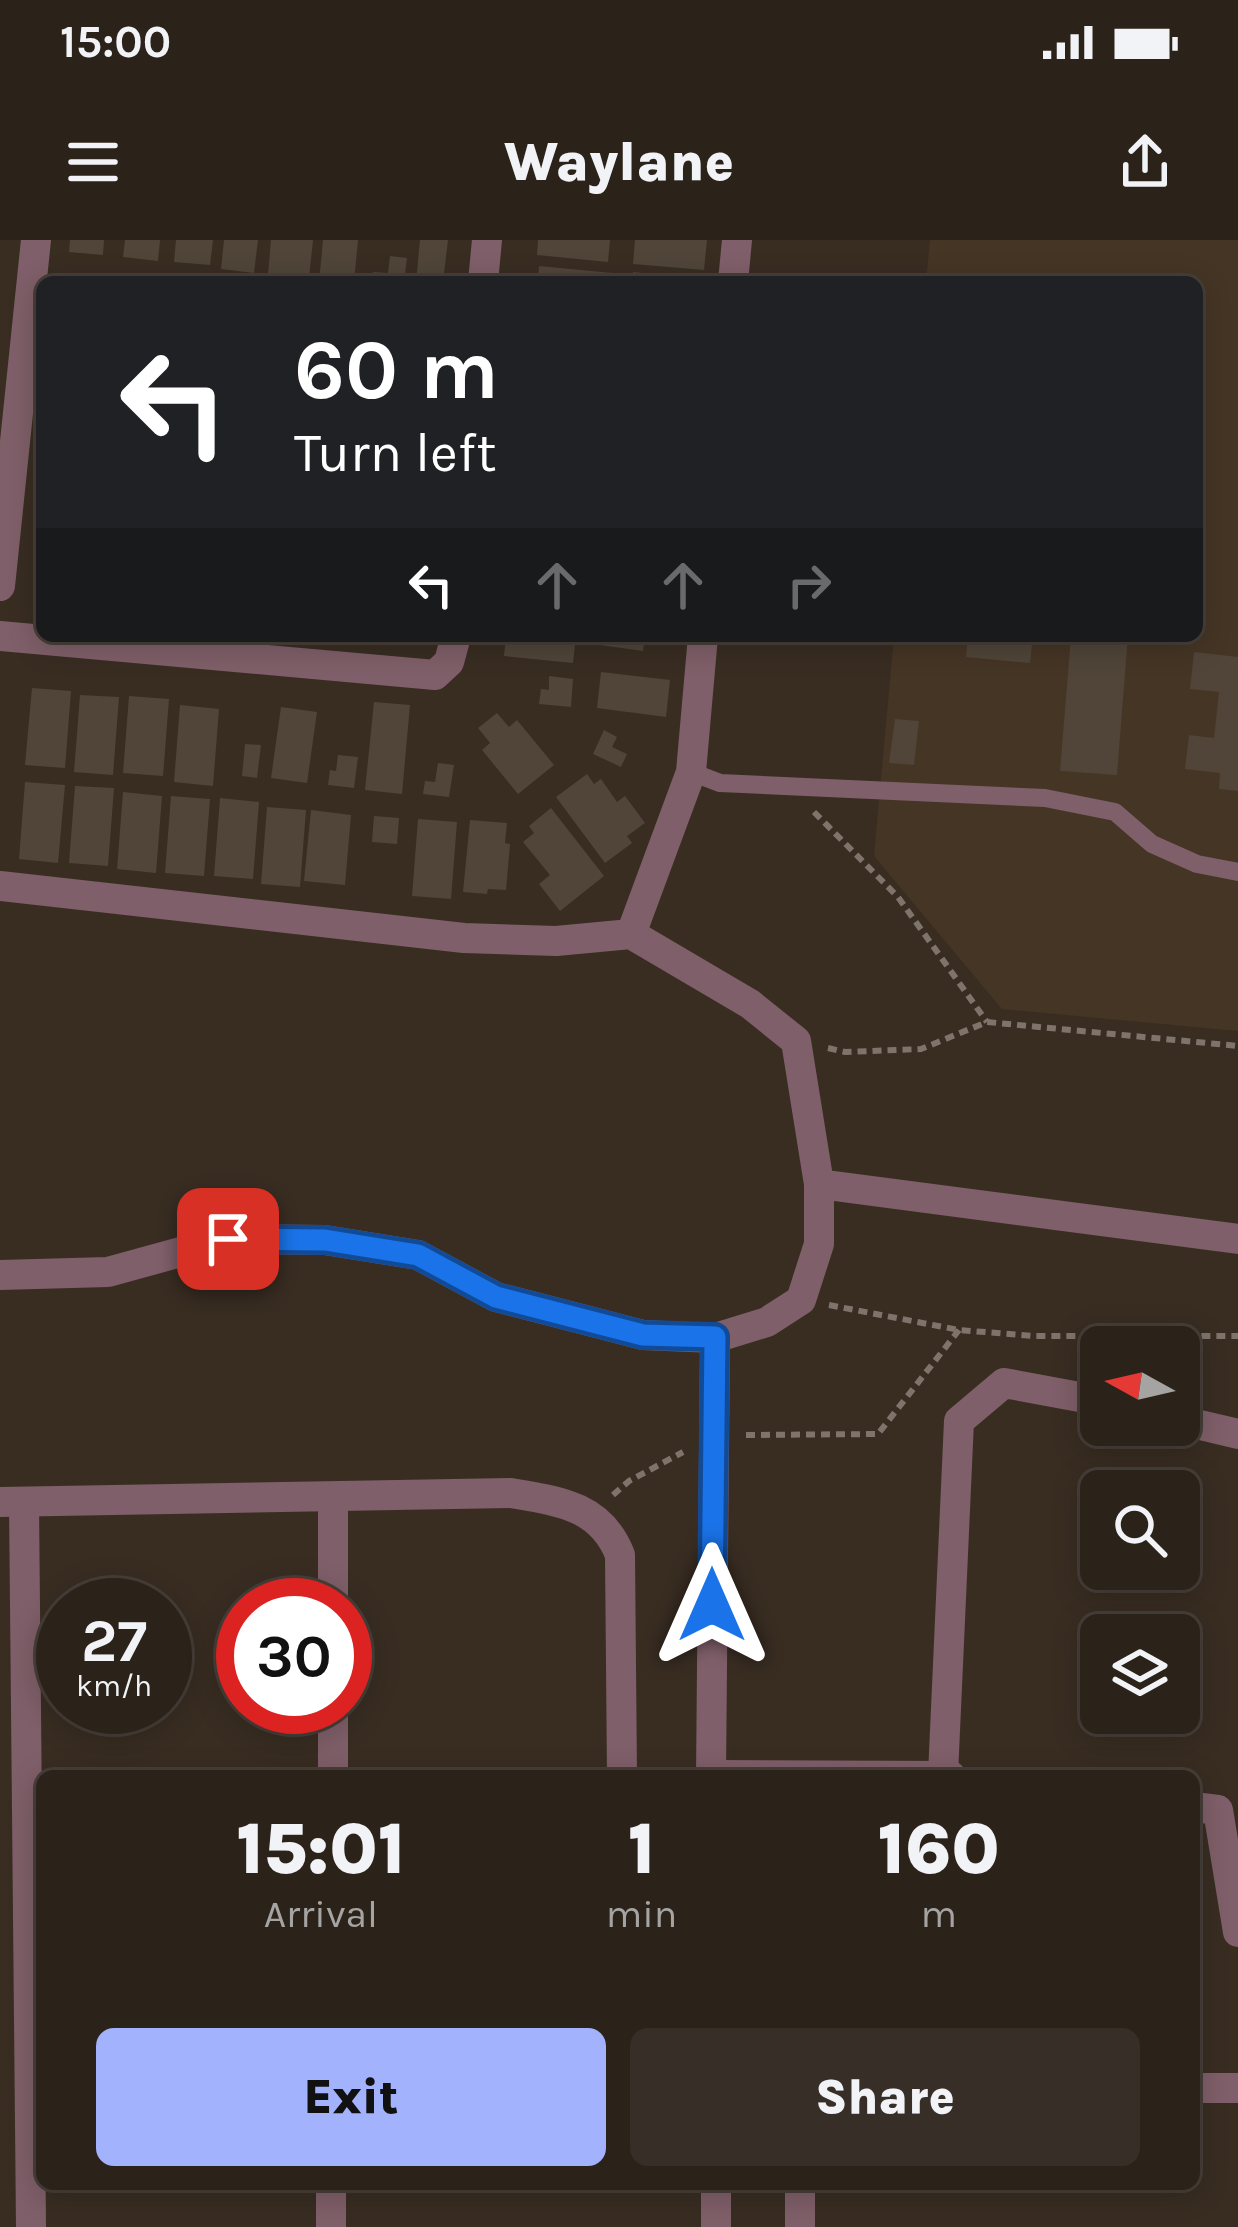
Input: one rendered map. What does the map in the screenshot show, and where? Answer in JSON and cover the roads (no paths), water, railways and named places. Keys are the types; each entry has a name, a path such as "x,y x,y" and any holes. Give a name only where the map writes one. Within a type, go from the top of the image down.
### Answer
{"street":[{"path":"0,586 31,393 36,240"},
{"path":"484,276 488,240"},
{"path":"734,276 737,240"},
{"path":"0,636 36,639"},
{"path":"67,642 435,675 449,662 454,642"},
{"path":"631,934 691,772 702,642"},
{"path":"0,886 464,938 556,941 631,934 750,1004 796,1041 819,1184 818,1244 802,1300 767,1322 715,1337 643,1335 496,1297 418,1255 325,1240 228,1239 108,1273 0,1275"},
{"path":"819,1184 1238,1239"},
{"path":"711,1770 715,1337"},
{"path":"947,1770 959,1421 1004,1383 1080,1397"},
{"path":"1200,1425 1238,1434"},
{"path":"31,2227 12,1502 511,1492 562,1502 592,1514 612,1535 620,1555 622,1770"},
{"path":"333,1498 333,1578"},
{"path":"333,1734 333,1770"},
{"path":"1200,1808 1218,1810 1238,1932"},
{"path":"1200,2088 1238,2087"},
{"path":"331,2190 331,2227"},
{"path":"716,2190 716,2227"},
{"path":"800,2190 800,2227"}],"lane":[{"path":"691,772 720,783 1045,798 1115,812 1152,844 1197,864 1238,872"}]}
